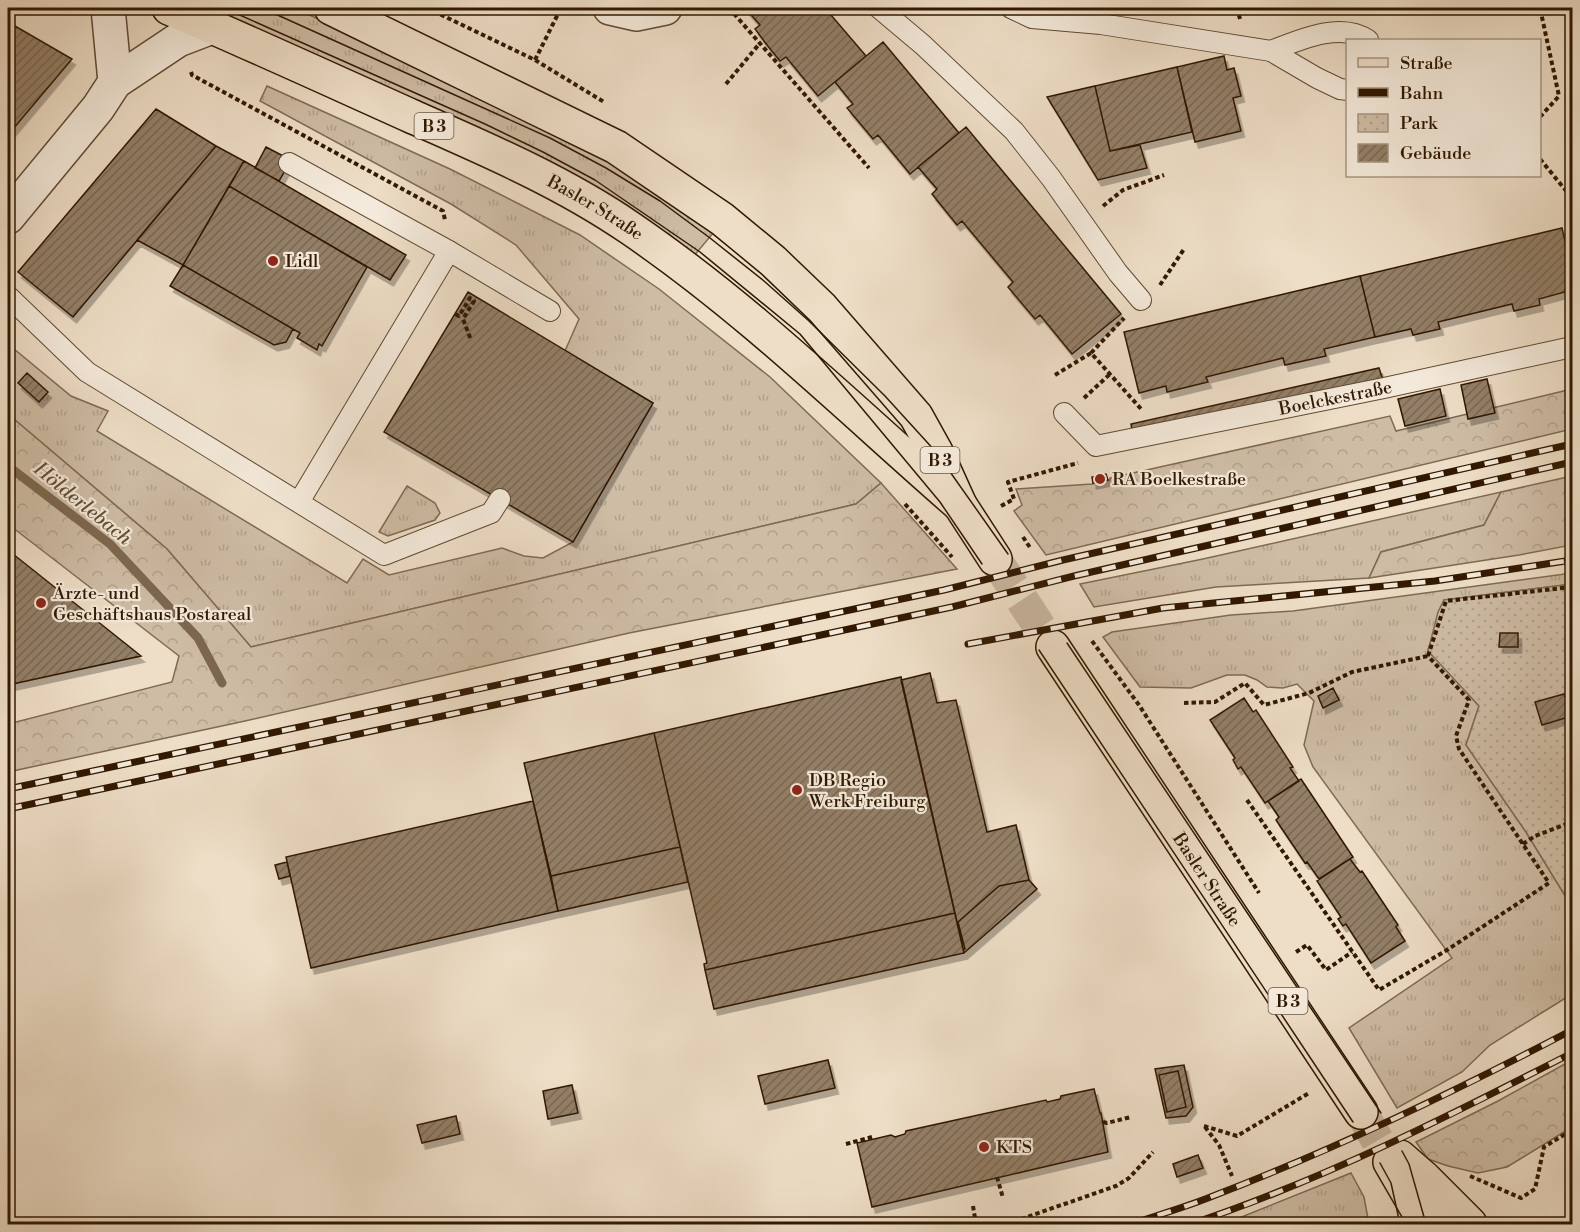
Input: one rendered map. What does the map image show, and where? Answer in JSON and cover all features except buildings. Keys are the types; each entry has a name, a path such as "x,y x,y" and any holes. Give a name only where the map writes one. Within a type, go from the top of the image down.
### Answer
{"main road":[{"name":"Basler Straße","path":"169,8 462,138 558,185 628,227 686,268 788,351 960,505"},
{"name":"Basler Straße","path":"331,8 616,147 722,219 772,261 822,308 916,416 936,452 960,505 995,559"},
{"name":"Basler Straße","path":"1053,647 1361,1112"},
{"path":"1426,1224 1395,1159 1424,1178 1470,1224"}],"street":[{"path":"108,8 115,82"},
{"path":"610,8 636,14 665,8"},
{"path":"8,217 98,108 115,82 178,40 212,27"}],"lane":[{"path":"879,8 923,45 1014,131 1083,222 1118,273 1141,300"},
{"path":"1011,8 1032,18 1101,24 1271,51 1317,78 1346,90"},
{"path":"1271,51 1315,36 1342,31 1359,34 1366,39"},
{"path":"289,163 449,251 550,311"},
{"path":"299,502 449,251"},
{"path":"8,296 87,372 384,555 491,513 500,499"},
{"name":"Boelckestraße","path":"1064,413 1095,446 1384,388 1572,347"}],"path":[{"path":"535,60 561,8"},
{"path":"729,8 870,168"},
{"path":"1540,8 1559,96 1541,115"},
{"path":"1567,8 1572,13"},
{"path":"178,40 192,75 443,211 449,251"},
{"path":"726,84 760,43"},
{"path":"1541,161 1572,198"},
{"path":"1083,222 1123,190 1164,175"},
{"path":"1164,282 1184,249"},
{"path":"455,314 459,316 470,298 474,301 463,319 471,340"},
{"path":"1055,375 1091,353 1141,410 1152,408"},
{"path":"1095,388 1110,374"},
{"path":"1001,506 1014,499 1008,482 1059,470"},
{"path":"898,496 959,565"},
{"path":"1428,656 1446,601 1572,587"},
{"path":"1184,703 1215,702 1245,683 1264,705 1309,693 1352,672 1428,656"},
{"path":"1247,800 1379,990 1494,921 1549,883 1459,749 1456,736 1469,700 1428,656"},
{"path":"1523,844 1535,836 1572,822"},
{"path":"1296,952 1307,945 1326,970 1353,952"},
{"path":"1232,1176 1219,1144 1204,1126 1237,1136 1305,1095"},
{"path":"1103,1122 1131,1117"},
{"path":"1466,1175 1521,1198 1535,1190 1544,1147 1572,1130"},
{"path":"846,1144 872,1137"},
{"path":"1007,1224 1116,1186 1129,1178 1153,1152"},
{"path":"997,1177 1003,1198"},
{"path":"973,1206 976,1224"}],"green space":[{"path":"202,8 297,9 572,140 625,170 714,232 693,257"},
{"path":"267,86 450,169 580,235 659,289 770,377 881,483 856,504 251,647 167,549 8,414 8,344 71,396 108,411 97,431 347,583 363,559 389,575 502,548 524,556 543,558 573,542 653,403 565,351 579,319 516,245 451,204 260,101"},
{"path":"1572,389 1572,429 1046,555 1014,511 1022,505 1016,489 1092,484 1110,480 1110,478 1390,416 1396,431"},
{"path":"8,414 167,549 251,647 856,504 881,483 957,569 629,633 245,721 8,772 8,724 172,682 179,656 8,524"},
{"path":"1572,476 1572,545 1369,578 1381,552 1484,525 1501,492"},
{"path":"407,486 435,503 440,513 435,520 388,536 379,532"},
{"path":"1501,492 1484,525 1381,552 1369,578 1216,587 1094,607 1080,584 1203,559"},
{"path":"1572,573 1572,584 1444,600 1428,650 1479,706 1466,745 1526,832 1572,907 1572,994 1490,1045 1462,1072 1397,1108 1349,1028 1452,958 1313,767 1304,745 1314,701 1297,684 1283,688 1267,687 1245,675 1227,675 1191,688 1140,687 1103,637 1112,632 1231,615 1293,611"},
{"path":"1572,584 1572,907 1526,832 1466,745 1479,706 1428,651 1438,612 1444,600"},
{"path":"1572,1060 1572,1127 1507,1167 1478,1173 1448,1166 1428,1159 1416,1142 1498,1101"},
{"path":"1351,1173 1364,1197 1369,1224 1224,1224"}],"waterway":[{"name":"Hölderlebach","path":"8,466 110,544 198,638 222,683"}],"tunnel":[{"path":"995,559 1053,647"},
{"path":"1361,1112 1390,1162"}],"tram line":[{"path":"224,8 543,152 595,180 700,252 800,334 940,502 982,564"},
{"path":"262,8 550,138 660,201 764,281 809,321 885,396 936,452 1008,554"},
{"path":"1067,643 1381,1113"},
{"path":"1039,650 1353,1122"},
{"path":"1402,1151 1409,1164 1426,1224"},
{"path":"1380,1163 1391,1183 1400,1224"}],"railway":[{"path":"8,789 944,590 1063,560 1572,444"},
{"path":"8,809 952,607 1074,576 1572,462"},
{"path":"968,644 1163,608 1435,581 1572,560"},
{"path":"1131,1224 1203,1200 1350,1139 1440,1097 1572,1030"},
{"path":"1191,1224 1289,1188 1385,1146 1572,1053"}],"place":[{"name":"Lidl","path":"273,261"},
{"name":"RA Boelkestraße","path":"1100,479"},
{"name":"Ärzte- und Geschäftshaus Postareal","path":"41,603"},
{"name":"DB Regio Werk Freiburg","path":"797,790"},
{"name":"KTS","path":"984,1147"}]}
